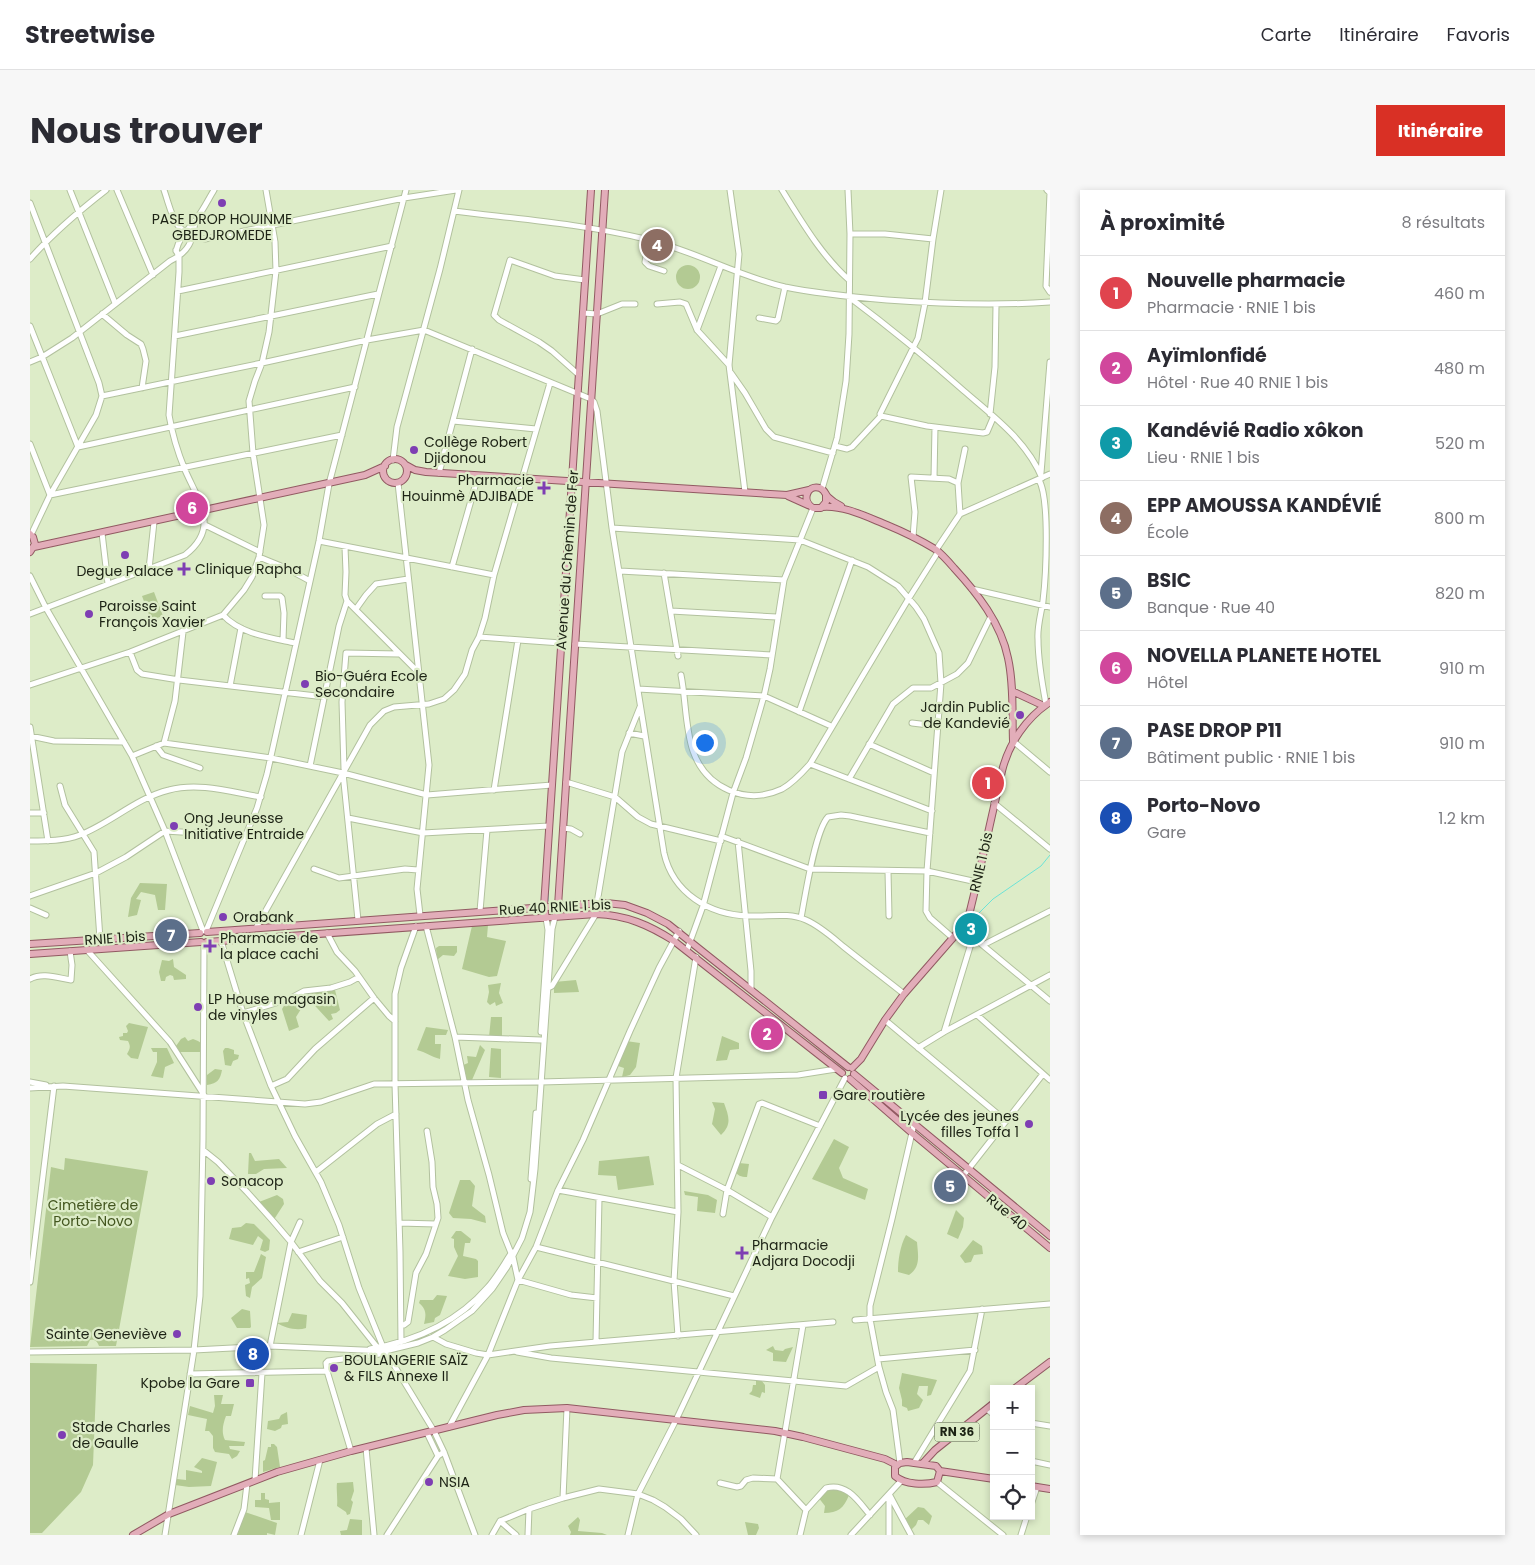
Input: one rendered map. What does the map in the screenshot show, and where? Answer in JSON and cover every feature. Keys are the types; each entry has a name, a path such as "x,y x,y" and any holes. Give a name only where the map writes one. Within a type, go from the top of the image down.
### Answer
{"main road":[{"name":"Avenue du Chemin de Fer","path":"546,918 544,907 549,826 591,190"},
{"name":"Avenue du Chemin de Fer","path":"555,918 558,906 564,828 605,190"},
{"path":"32,549 365,476 394,460 400,461 412,469 426,472 478,476 787,495 815,488 824,492 847,510"},
{"path":"406,465 406,477"},
{"path":"385,466 384,473 387,479"},
{"path":"365,476 387,479 398,483 406,477 426,472"},
{"path":"809,490 806,497 811,506"},
{"path":"822,507 827,501 824,492"},
{"path":"787,495 811,506 847,510 913,537 937,551 972,589 991,616 1008,657 1012,691 1013,741"},
{"path":"30,535 35,540 32,549"},
{"path":"1012,691 1047,704"},
{"name":"RNIE 1 bis","path":"848,1071 904,994 962,928 969,915 1004,761 1013,741 1021,730 1047,704"},
{"name":"Rue 40 RNIE 1 bis","path":"204,932 480,911 598,903 616,904 638,909 658,918 679,931 848,1071"},
{"name":"Rue 40 RNIE 1 bis","path":"30,954 596,914 628,917 648,925 674,940 848,1071"},
{"path":"204,932 210,937 204,942 198,938 204,932"},
{"name":"RNIE 1 bis","path":"30,944 204,932"},
{"name":"Rue 40","path":"848,1071 1050,1236"},
{"name":"Rue 40","path":"848,1071 912,1133 1050,1248"},
{"path":"1019,1385 1050,1362"},
{"name":"RN 36","path":"923,1463 930,1454 990,1406"},
{"path":"133,1535 169,1514 255,1480 351,1451 524,1410 567,1408 785,1433 898,1464 923,1463 936,1466 940,1471 990,1478"},
{"path":"898,1464 894,1473 901,1480 937,1482 940,1471"},
{"path":"1035,1486 1050,1489"}],"street":[{"path":"70,190 115,303"},
{"path":"30,259 78,212 106,190"},
{"path":"117,190 153,275"},
{"path":"164,190 176,224 184,232 205,240 404,198 457,190 454,211 424,330 397,427 394,460"},
{"path":"30,614 185,555 193,549 201,538 204,525 204,511 184,468 171,427 169,406 178,291 176,250 184,232 196,221 214,190"},
{"path":"30,685 130,652 223,615 248,583 257,566 264,525 253,454 250,402 262,363 272,316 276,271 276,250 266,190"},
{"path":"204,932 261,797 319,541 329,484 406,190"},
{"path":"730,190 739,254 739,272 729,365 745,492"},
{"path":"782,190 833,266 849,280"},
{"path":"824,492 834,453 846,381 849,334 850,234 848,190"},
{"path":"882,416 880,411 918,338 925,303 941,190"},
{"path":"1047,190 1050,193 1046,286 1050,292"},
{"path":"30,203 99,383 102,396 96,415 50,495 30,535"},
{"path":"454,211 602,229 649,240 721,266 785,286 849,296 925,303 996,306 1050,302"},
{"path":"30,362 42,357 79,332 115,303 188,250 194,236 196,221"},
{"path":"850,234 885,234 933,240"},
{"path":"649,240 645,262 649,266 664,270"},
{"path":"178,291 392,246"},
{"path":"579,376 552,351 499,320 494,315 510,260 555,276 585,280"},
{"path":"697,330 721,266"},
{"path":"758,318 778,320 785,286"},
{"path":"175,336 378,294"},
{"path":"849,296 914,347 1026,448 1041,477 1044,488 1046,533 1038,640 1040,673 1047,704"},
{"path":"657,304 680,302 686,304 697,330 729,365"},
{"path":"583,313 597,314 622,304 634,304"},
{"path":"882,416 935,427 986,433 992,416 996,306"},
{"path":"102,314 141,344 146,361 142,388"},
{"path":"30,326 78,447"},
{"path":"102,396 367,340 424,330 591,399 597,411 612,528 632,648 644,736 666,861 672,876 689,895 703,906 745,916 784,915 801,918 823,930 904,994"},
{"path":"439,473 472,349"},
{"path":"1041,477 1050,362"},
{"path":"731,373 766,429 774,437 834,453"},
{"path":"256,928 370,725 384,711 394,707 422,705 444,699 454,690 465,674 485,618 494,575 550,383"},
{"path":"78,447 354,387"},
{"path":"835,446 847,449 852,447 882,416"},
{"path":"453,421 536,429"},
{"path":"934,478 935,427"},
{"path":"50,495 342,435"},
{"path":"30,444 50,495"},
{"path":"960,514 958,483 965,449"},
{"path":"681,675 690,740 697,760 708,776 716,784 733,793 749,796 782,789 800,775 810,764 831,726 960,514 1050,474"},
{"path":"452,567 478,476"},
{"path":"913,537 914,512 910,478 948,479 958,483"},
{"path":"398,483 429,766 418,870 417,889 420,916"},
{"path":"1044,488 1050,496"},
{"path":"687,950 703,906 733,793 746,758 764,696 784,580 811,506"},
{"path":"149,569 154,522"},
{"path":"204,525 310,581"},
{"path":"612,528 800,540 852,560 884,576 898,586 908,598 924,619 939,652 941,684 927,871 926,911 952,938"},
{"path":"102,533 108,584"},
{"path":"319,541 494,575"},
{"path":"345,547 345,595 347,601 418,672"},
{"path":"799,712 852,560"},
{"path":"620,571 784,580"},
{"path":"664,573 678,653"},
{"path":"30,576 80,669 132,756 165,831 204,932"},
{"path":"356,609 376,584 408,579"},
{"path":"972,589 1050,607"},
{"path":"265,596 280,596 282,598 284,612 283,640"},
{"path":"310,766 326,697 339,626 347,601"},
{"path":"671,611 777,617"},
{"path":"223,615 228,621 242,628 295,643"},
{"path":"849,779 893,704 913,688 931,688 957,674 968,663 991,616"},
{"path":"230,686 242,628"},
{"path":"164,743 179,680 183,632"},
{"path":"479,637 562,643"},
{"path":"494,790 518,640"},
{"path":"575,644 678,653 772,655"},
{"path":"130,652 139,672 179,680 326,697"},
{"path":"358,920 343,771 342,702 346,653 399,654"},
{"path":"638,689 764,696 831,726"},
{"path":"598,903 622,752 640,706"},
{"path":"912,722 937,726"},
{"path":"30,727 48,841"},
{"path":"629,733 644,736"},
{"path":"31,737 54,741 124,742"},
{"path":"1013,741 1050,772"},
{"path":"132,756 164,743 271,758 343,771 427,794 552,786"},
{"path":"869,744 934,773"},
{"path":"156,746 163,755 200,768"},
{"path":"810,764 932,811"},
{"path":"566,782 614,797 638,817 660,826 738,841 810,869 927,871 977,882"},
{"path":"60,786 65,804 94,852 100,939"},
{"path":"30,841 60,840 82,834 150,796 169,790 194,787 261,797"},
{"path":"994,803 1050,849"},
{"path":"30,813 44,813"},
{"path":"801,918 810,869 822,826 828,817 834,815 850,816 930,833"},
{"path":"348,818 423,833 549,826"},
{"path":"564,828 571,829 580,834"},
{"path":"480,911 487,830"},
{"path":"30,896 96,874 165,831 246,836"},
{"path":"738,841 751,971 751,989"},
{"path":"314,869 335,877 354,877 405,869 418,870"},
{"path":"888,871 889,916"},
{"path":"30,908 46,915"},
{"path":"983,945 1050,911"},
{"path":"548,988 552,986 596,914"},
{"name":"Avenue du Chemin de Fer","path":"546,918 550,930"},
{"name":"Avenue du Chemin de Fer","path":"550,930 555,918"},
{"path":"401,1342 395,1084 396,988 416,926"},
{"path":"426,926 455,1037 464,1083 503,1233 512,1255 518,1280"},
{"path":"962,928 1050,1001"},
{"path":"351,1451 327,1372 326,1366 328,1361 418,1343 462,1319 478,1306 500,1279 522,1229 531,1192 548,988 550,930"},
{"path":"540,1082 540,1040 550,930"},
{"path":"450,1427 488,1355 518,1280 536,1247 558,1190 583,1140 630,1031 679,931"},
{"path":"327,933 337,952 355,971 374,998 395,1021"},
{"path":"944,1032 973,937"},
{"path":"221,941 243,1013 271,1086 332,1206 359,1288 383,1349 444,1452 475,1535"},
{"path":"165,1535 194,1350 200,1296 204,1096 204,942"},
{"path":"87,950 170,1042 204,1096"},
{"path":"30,979 35,976 42,976 71,980 72,965 70,951"},
{"path":"678,1336 674,1281 678,1212 676,1078 696,957"},
{"path":"918,1048 1050,975"},
{"path":"243,1013 289,999 304,991 331,988 350,982 358,977"},
{"path":"271,1086 292,1075 315,1049 374,998"},
{"path":"976,1016 1050,1080"},
{"path":"885,1020 1006,1121"},
{"path":"455,1037 540,1040"},
{"path":"30,1082 54,1086 316,1103 369,1084 540,1082 798,1075 848,1071"},
{"path":"628,1534 638,1494 676,1420 772,1217 848,1071"},
{"path":"963,1176 1043,1074"},
{"path":"30,1088 54,1086"},
{"path":"30,1282 54,1086"},
{"path":"723,1214 727,1190 759,1104 762,1103 820,1126"},
{"path":"316,1172 372,1127 396,1114"},
{"path":"898,1464 894,1410 879,1368 870,1319 871,1298 914,1124"},
{"path":"401,1325 408,1322 416,1274 426,1254 438,1212 426,1131"},
{"path":"203,1150 218,1162 247,1192 291,1242 320,1281 383,1349"},
{"path":"678,1165 727,1190 772,1217"},
{"path":"558,1190 678,1212"},
{"path":"596,1342 599,1198"},
{"path":"270,1346 291,1242 300,1222"},
{"path":"399,1223 436,1224"},
{"path":"298,1252 343,1237"},
{"path":"536,1247 734,1296"},
{"path":"30,1352 194,1350 270,1346 364,1350 383,1349 441,1326 468,1307 489,1286 512,1255"},
{"path":"518,1280 571,1295 597,1298"},
{"path":"855,1320 1050,1304"},
{"path":"914,1463 962,1386 971,1367 982,1309"},
{"path":"432,1337 476,1354 488,1355 596,1342 833,1322"},
{"path":"777,1479 803,1325"},
{"path":"878,1359 974,1350"},
{"path":"514,1351 551,1358 846,1386 879,1368"},
{"path":"190,1374 327,1372"},
{"path":"255,1480 262,1374"},
{"path":"563,1498 567,1408"},
{"path":"1035,1424 1050,1426"},
{"path":"431,1432 438,1456"},
{"path":"366,1448 374,1535"},
{"path":"387,1535 438,1456 444,1452"},
{"path":"301,1535 320,1460"},
{"path":"1035,1462 1050,1465"},
{"path":"720,1483 737,1487 741,1486 746,1480 753,1478 777,1479 806,1510"},
{"path":"851,1535 901,1480"},
{"path":"937,1482 1003,1535"},
{"path":"234,1535 244,1509 247,1484"},
{"path":"800,1535 806,1510 826,1488 834,1487 847,1490 853,1494 870,1515"},
{"path":"492,1535 500,1521 563,1498 599,1489 638,1494 665,1506 696,1535"},
{"path":"889,1494 889,1535"},
{"path":"889,1494 911,1535"},
{"path":"528,1535 529,1509"},
{"path":"1021,1535 1026,1520"},
{"path":"500,1521 516,1535"}],"green space":[{"path":"688,265 693,266 699,272 699,282 693,288 688,289 683,288 677,282 676,277 677,272 683,266"},
{"path":"154,592 163,616 151,620 142,596"},
{"path":"140,883 167,884 165,910 158,910 155,895 141,892 136,899 141,900 137,915 128,917 131,898"},
{"path":"488,925 487,937 506,941 497,976 489,977 462,969 472,926"},
{"path":"439,946 457,946 457,952 454,956 443,955 437,960 436,948"},
{"path":"173,959 174,967 186,975 186,979 174,980 173,976 170,975 166,977 165,981 161,981 159,972 162,960 169,961"},
{"path":"576,980 579,992 554,993 554,982"},
{"path":"501,983 499,993 503,1003 496,1006 495,1002 490,1005 487,1002 488,985"},
{"path":"335,990 340,1010 331,1014 333,1019 329,1021 306,996 310,993"},
{"path":"287,1001 301,1009 296,1017 299,1027 289,1031 282,1009"},
{"path":"491,1017 502,1017 502,1037 489,1037"},
{"path":"129,1023 148,1027 138,1059 131,1058 127,1054 130,1045 128,1041 120,1040 119,1037 123,1036 123,1033 127,1033 126,1026"},
{"path":"426,1027 448,1030 446,1035 435,1035 435,1044 441,1044 440,1059 417,1050"},
{"path":"722,1036 739,1043 739,1049 730,1050 727,1060 716,1061"},
{"path":"185,1037 188,1041 193,1039 204,1045 204,1052 180,1052 176,1046"},
{"path":"626,1041 640,1043 636,1067 630,1075 622,1077 624,1068 615,1065"},
{"path":"480,1045 485,1050 472,1080 463,1080 461,1066 468,1063 467,1056 476,1057"},
{"path":"151,1048 167,1048 174,1063 165,1067 163,1078 151,1076 157,1062 157,1052 153,1052"},
{"path":"225,1048 234,1050 234,1054 239,1055 238,1059 233,1061 231,1066 225,1065 223,1051"},
{"path":"491,1048 501,1049 501,1078 489,1077"},
{"path":"215,1069 222,1070 219,1079 207,1085 207,1075"},
{"path":"712,1102 724,1103 727,1112 728,1124 721,1135 712,1124 715,1109"},
{"path":"834,1139 849,1147 839,1168 843,1178 868,1189 865,1200 812,1179"},
{"path":"249,1153 251,1153 255,1161 279,1159 287,1168 264,1169 256,1174 248,1174"},
{"path":"649,1156 654,1185 618,1190 616,1176 598,1175 599,1161"},
{"name":"Cimetière de Porto-Novo","path":"65,1158 148,1171 116,1346 99,1346 96,1341 90,1340 87,1346 30,1347 51,1167 64,1170"},
{"path":"739,1163 749,1164 747,1177 737,1174 735,1170"},
{"path":"460,1180 470,1180 475,1186 472,1206 485,1216 486,1223 471,1219 453,1218 449,1213"},
{"path":"684,1191 708,1195 717,1200 715,1213 697,1211 698,1197 685,1195"},
{"path":"277,1195 283,1199 284,1204 273,1221 259,1202"},
{"path":"956,1210 964,1218 963,1227 958,1239 947,1234"},
{"path":"246,1223 254,1224 270,1240 269,1250 265,1252 260,1250 263,1240 258,1236 253,1245 229,1239 232,1228 241,1227"},
{"path":"456,1231 461,1231 471,1239 470,1243 465,1243 463,1256 478,1261 478,1277 465,1279 448,1276 458,1256 454,1247 454,1239 451,1238"},
{"path":"906,1235 917,1242 918,1252 917,1264 909,1275 898,1272 900,1253"},
{"path":"973,1240 982,1246 983,1254 974,1255 971,1262 965,1263 960,1256"},
{"path":"261,1254 266,1257 262,1278 252,1287 250,1298 246,1296 245,1285 250,1283 249,1278 246,1279 246,1272 254,1272"},
{"path":"437,1295 447,1296 440,1315 435,1318 434,1322 424,1324 425,1313 419,1303 420,1300 433,1300"},
{"path":"242,1309 250,1311 250,1328 237,1328 231,1318"},
{"path":"292,1313 307,1315 306,1328 291,1328 277,1323 288,1322"},
{"path":"773,1346 775,1350 783,1351 793,1347 786,1362 773,1361 773,1353 766,1350"},
{"name":"Stade Charles de Gaulle","path":"30,1363 97,1364 93,1465 81,1492 42,1533 30,1533"},
{"path":"902,1373 937,1380 931,1395 927,1396 928,1386 919,1386 917,1394 923,1400 919,1408 908,1411 907,1408 902,1406 899,1388"},
{"path":"756,1379 761,1380 765,1385 765,1393 762,1392 760,1398 749,1394 752,1391 753,1385 756,1385"},
{"path":"214,1395 223,1395 221,1404 234,1404 231,1416 226,1416 224,1422 225,1440 245,1442 244,1446 229,1446 230,1449 240,1451 232,1459 229,1454 215,1452 213,1436 209,1431 205,1431 207,1419 188,1415 190,1406 213,1413 215,1406"},
{"path":"287,1412 288,1424 282,1425 281,1428 275,1431 267,1429 268,1421 279,1419 281,1415"},
{"path":"271,1444 277,1447 280,1467 263,1472 263,1461"},
{"path":"202,1458 217,1462 211,1486 189,1487 175,1485 177,1479 186,1480 186,1470 202,1473 202,1471 194,1467"},
{"path":"353,1482 354,1491 351,1500 353,1502 350,1514 347,1515 346,1512 337,1506 337,1483"},
{"path":"826,1488 849,1495 843,1506 837,1511 824,1513 825,1506 818,1497"},
{"path":"261,1493 265,1493 265,1499 269,1500 269,1503 280,1502 280,1520 271,1520 269,1508 255,1507 255,1500 261,1500"},
{"path":"918,1507 924,1508 932,1516 929,1525 923,1520 918,1520 909,1532 903,1521"},
{"path":"245,1512 277,1523 275,1535 267,1533 267,1535 237,1535"},
{"path":"578,1517 580,1520 578,1531 607,1535 570,1535 571,1532 568,1526"},
{"path":"350,1519 362,1520 362,1535 341,1535 340,1531 347,1530"},
{"path":"745,1522 758,1524 759,1528 756,1535 748,1535"}],"waterway":[{"path":"548,901 553,812"},
{"path":"975,917 993,899 1041,866 1050,855"}],"place":[{"name":"PASE DROP HOUINME GBEDJROMEDE","path":"222,203"},
{"name":"EPP AMOUSSA KANDÉVIÉ","path":"657,245"},
{"name":"Collège Robert Djidonou","path":"414,450"},
{"name":"Pharmacie Houinmè ADJIBADE","path":"544,488"},
{"name":"NOVELLA PLANETE HOTEL","path":"192,508"},
{"name":"Degue Palace","path":"125,555"},
{"name":"Clinique Rapha","path":"184,569"},
{"name":"Paroisse Saint François Xavier","path":"89,614"},
{"name":"Bio-Guéra Ecole Secondaire","path":"305,684"},
{"name":"Jardin Public de Kandevié","path":"1020,715"},
{"name":"Nouvelle pharmacie","path":"988,783"},
{"name":"Ong Jeunesse Initiative Entraide","path":"174,826"},
{"name":"Orabank","path":"223,917"},
{"name":"Kandévié Radio xôkon","path":"971,929"},
{"name":"PASE DROP P11","path":"171,935"},
{"name":"Pharmacie de la place cachi","path":"210,946"},
{"name":"LP House magasin de vinyles","path":"198,1007"},
{"name":"Ayïmlonfidé","path":"767,1034"},
{"name":"Gare routière","path":"823,1095"},
{"name":"Lycée des jeunes filles Toffa 1","path":"1029,1124"},
{"name":"Sonacop","path":"211,1181"},
{"name":"BSIC","path":"950,1186"},
{"name":"Pharmacie Adjara Docodji","path":"742,1253"},
{"name":"Sainte Geneviève","path":"177,1334"},
{"name":"Porto-Novo","path":"253,1354"},
{"name":"BOULANGERIE SAÏZ & FILS Annexe II","path":"334,1368"},
{"name":"Kpobe la Gare","path":"250,1383"},
{"name":"Stade Charles de Gaulle","path":"62,1435"},
{"name":"NSIA","path":"429,1482"}]}
